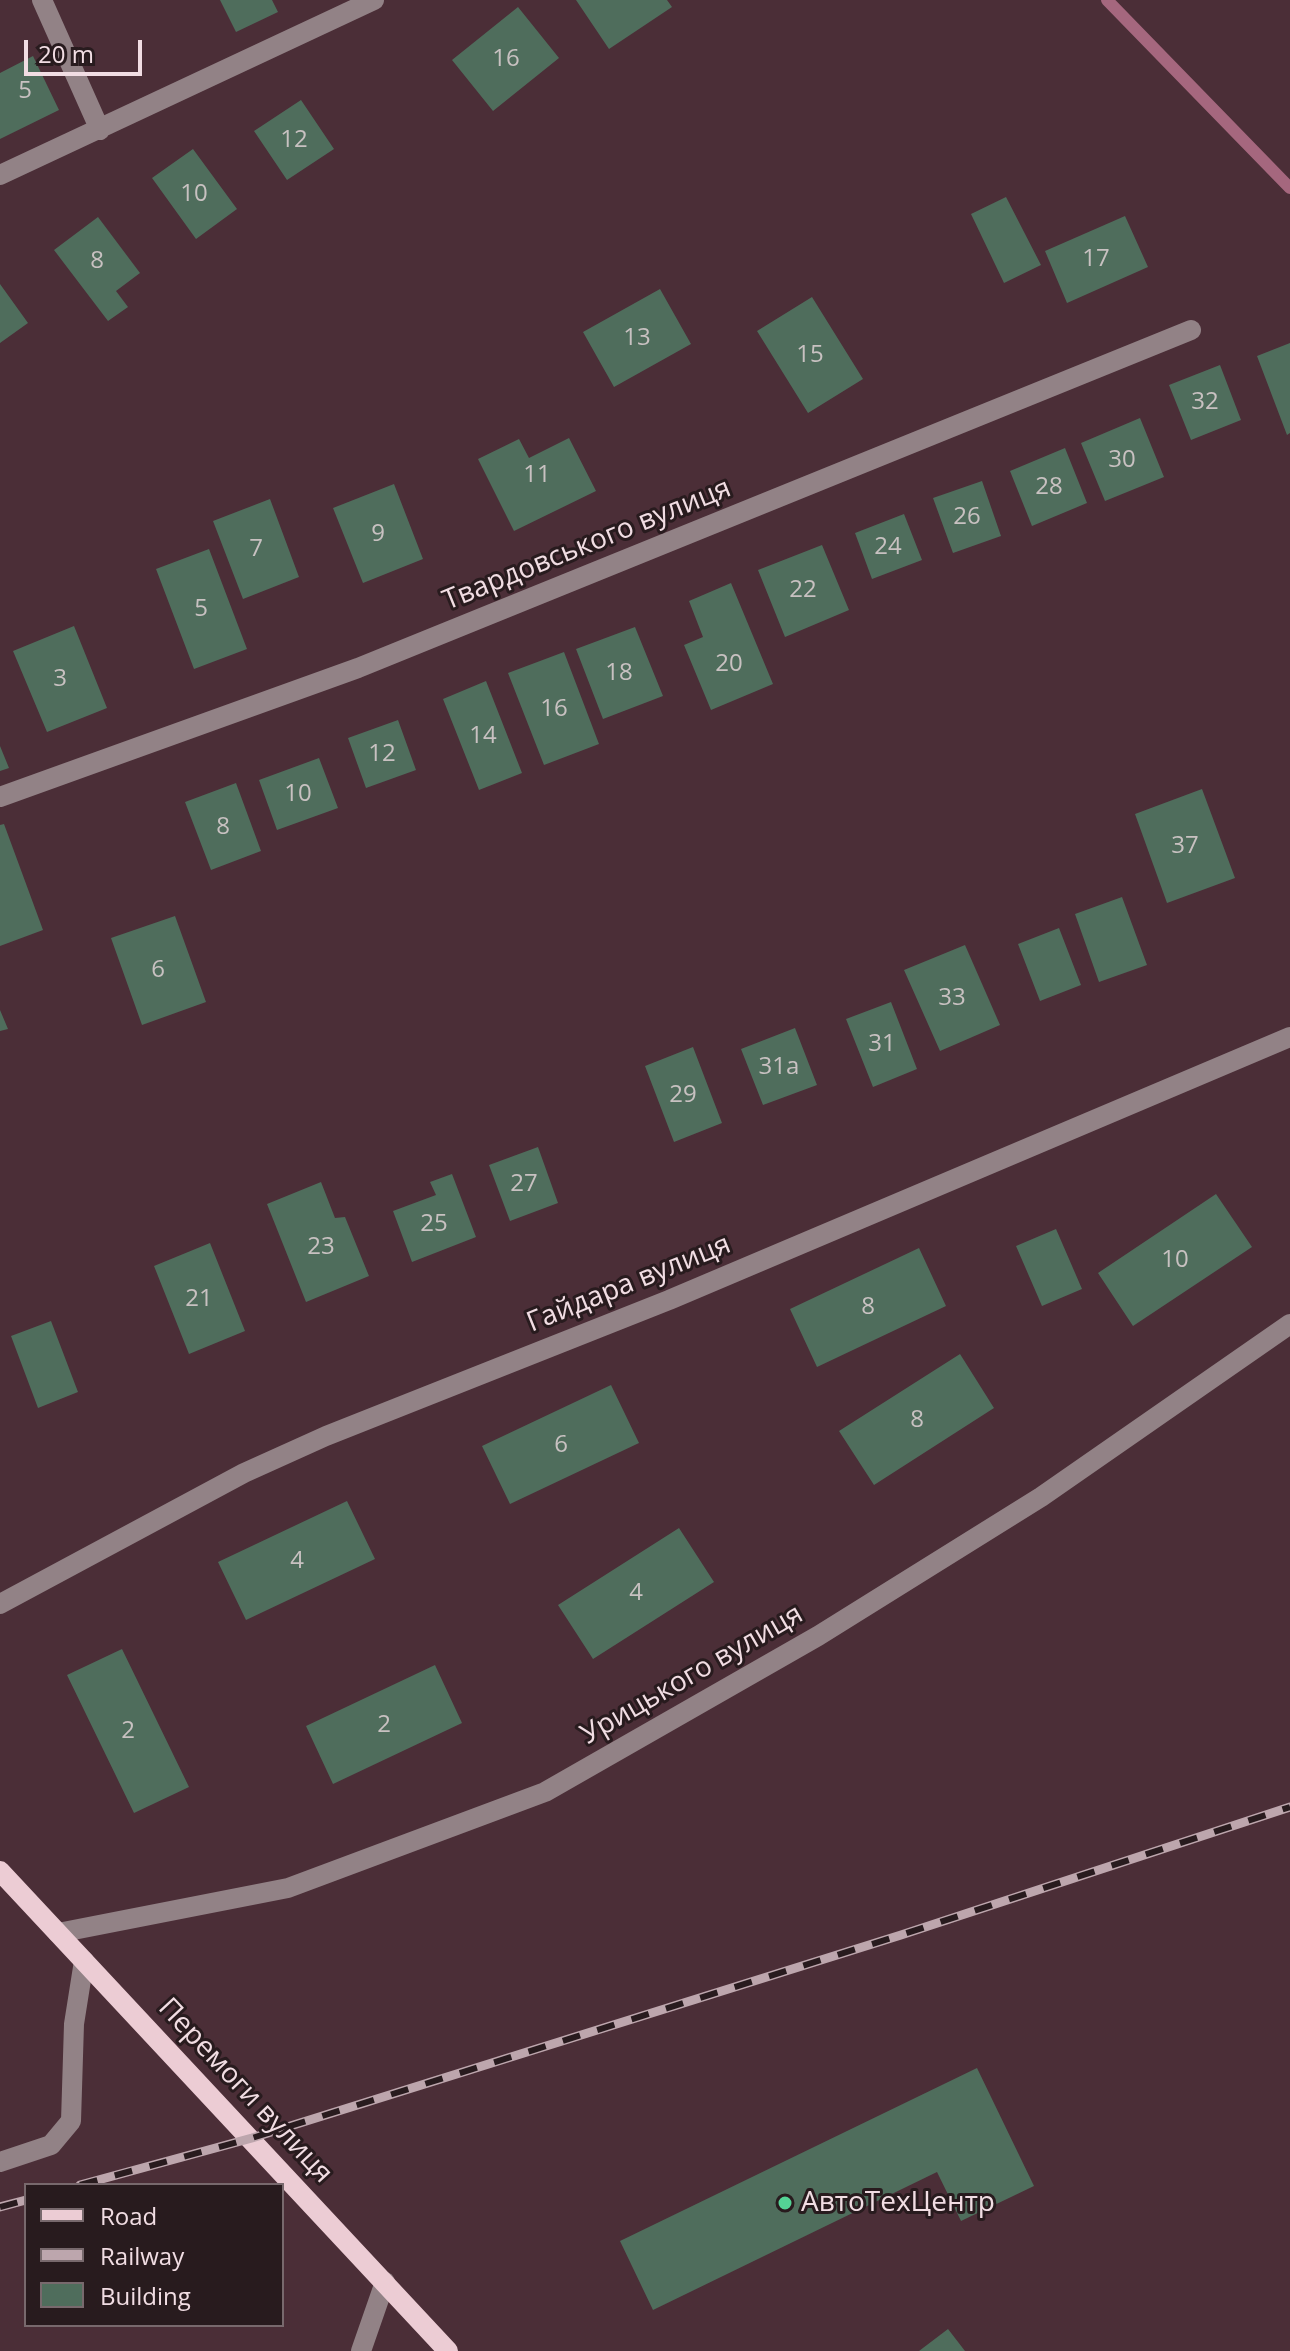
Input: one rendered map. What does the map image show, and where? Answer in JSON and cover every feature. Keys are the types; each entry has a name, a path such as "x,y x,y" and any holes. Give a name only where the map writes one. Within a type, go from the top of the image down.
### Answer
{"main road":[{"name":"Перемоги вулиця","path":"0,1871 448,2351"}],"street":[{"path":"42,0 100,130"},
{"path":"0,175 374,0"},
{"name":"Твардовського вулиця","path":"0,797 358,668 1191,330"},
{"name":"Гайдара вулиця","path":"0,1604 244,1473 326,1436 669,1300 1290,1037"},
{"name":"Урицького вулиця","path":"58,1933 288,1888 545,1792 818,1636 1041,1497 1290,1324"},
{"path":"0,2162 51,2145 71,2121 74,2024 84,1961"},
{"path":"361,2351 385,2282"}],"building":[{"path":"220,0 272,0 278,12 236,32"},
{"path":"576,0 667,0 672,7 609,49"},
{"path":"518,7 559,58 493,111 452,60"},
{"path":"33,56 59,110 0,139 0,73"},
{"path":"301,100 334,149 287,180 254,131"},
{"path":"193,149 237,209 196,239 152,178"},
{"path":"1006,197 1041,265 1004,283 971,214"},
{"path":"1125,216 1148,267 1067,303 1045,251"},
{"path":"98,217 140,273 116,291 128,307 108,321 54,250"},
{"path":"0,284 28,323 0,343"},
{"path":"660,289 691,344 614,387 583,332"},
{"path":"812,297 863,379 808,413 757,331"},
{"path":"1290,343 1290,433 1287,435 1257,356"},
{"path":"1220,365 1241,420 1191,440 1169,385"},
{"path":"1140,418 1164,477 1105,501 1081,443"},
{"path":"569,438 596,491 514,531 478,459 519,439 529,458"},
{"path":"1065,448 1087,503 1032,526 1010,471"},
{"path":"982,481 1001,536 953,553 933,498"},
{"path":"394,484 423,559 363,583 333,508"},
{"path":"270,499 299,577 243,599 213,521"},
{"path":"904,514 922,560 872,579 855,533"},
{"path":"822,545 849,610 785,637 758,570"},
{"path":"209,549 247,649 194,669 156,569"},
{"path":"731,583 773,684 711,710 684,645 703,637 689,601"},
{"path":"74,626 107,708 47,732 13,651"},
{"path":"635,627 663,696 603,719 576,649"},
{"path":"564,652 599,744 544,765 508,673"},
{"path":"486,681 522,773 479,790 443,699"},
{"path":"398,720 416,770 366,788 348,738"},
{"path":"0,746 9,768 0,771"},
{"path":"319,758 338,808 277,830 259,780"},
{"path":"236,783 261,851 211,870 185,802"},
{"path":"1202,789 1235,878 1167,903 1135,814"},
{"path":"4,824 43,930 0,946 0,825"},
{"path":"1122,897 1147,965 1099,982 1075,914"},
{"path":"175,916 206,1002 142,1025 111,938"},
{"path":"1059,928 1081,985 1040,1001 1018,944"},
{"path":"965,945 1000,1025 940,1051 904,970"},
{"path":"891,1002 917,1069 873,1087 846,1019"},
{"path":"0,1010 8,1029 0,1031"},
{"path":"795,1028 817,1085 763,1105 741,1049"},
{"path":"693,1047 722,1123 674,1142 645,1066"},
{"path":"538,1147 558,1203 510,1221 489,1165"},
{"path":"452,1174 476,1237 412,1262 393,1211 436,1195 430,1182"},
{"path":"321,1182 335,1218 345,1217 369,1276 306,1302 267,1204"},
{"path":"1216,1194 1252,1247 1133,1326 1098,1273"},
{"path":"1056,1229 1082,1289 1042,1306 1016,1246"},
{"path":"210,1243 245,1331 189,1354 154,1266"},
{"path":"919,1248 946,1306 817,1367 790,1309"},
{"path":"51,1321 78,1392 38,1408 11,1336"},
{"path":"960,1354 994,1408 874,1485 839,1431"},
{"path":"611,1385 639,1443 510,1504 482,1446"},
{"path":"347,1501 375,1559 246,1620 218,1562"},
{"path":"679,1528 714,1582 593,1659 558,1605"},
{"path":"122,1649 189,1787 134,1813 67,1675"},
{"path":"435,1665 462,1723 333,1784 306,1726"},
{"name":"АвтоТехЦентр","path":"977,2068 1034,2186 961,2221 937,2172 653,2310 620,2241"},
{"path":"948,2329 965,2351 919,2351"}],"waterway":[{"path":"1107,0 1290,188"}],"railway":[{"path":"87,2183 252,2138 901,1935 1290,1807"},
{"path":"0,2207 24,2201"}],"place":[{"name":"АвтоТехЦентр","path":"785,2203"}]}
